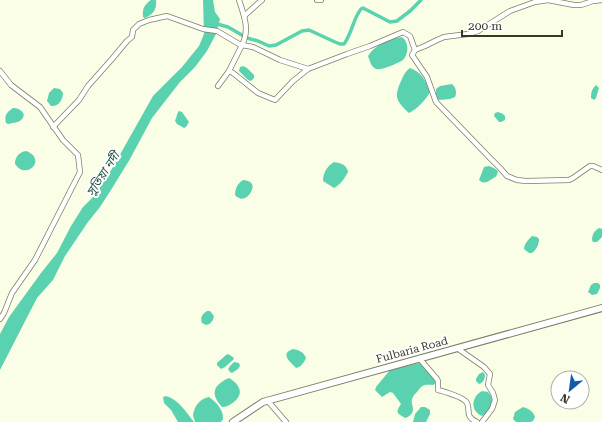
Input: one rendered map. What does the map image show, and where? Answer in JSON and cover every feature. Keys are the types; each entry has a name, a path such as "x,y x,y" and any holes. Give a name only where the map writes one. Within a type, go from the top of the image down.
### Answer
{"main road":[{"name":"Fulbaria Road","path":"233,422 267,400 602,308"}],"street":[{"path":"218,86 229,71 244,42 246,24 238,0"},
{"path":"244,16 262,0"},
{"path":"602,0 593,1 582,5 548,0 535,2 510,11 478,31 468,34 444,37 415,50 412,55 427,77 436,102 507,176 517,180 526,181 568,180 577,176 590,166 602,170"},
{"path":"53,127 79,100 88,86 132,37 133,30 139,24 149,20 167,16 202,29 217,31 239,44 253,46 280,60 308,69"},
{"path":"229,71 258,93 275,100 308,69 403,32 410,36 415,50"},
{"path":"0,71 11,86 40,108 63,140 78,154 80,172 35,260 12,293 0,319"},
{"path":"457,348 484,367 490,374 488,385 495,400 492,409 482,422"},
{"path":"420,358 437,379 438,390 466,402 468,405 468,415 477,422"},
{"path":"267,400 286,422"}],"water":[{"path":"151,0 156,0 155,9 145,18 143,17 143,9"},
{"path":"203,0 213,0 215,12 220,19 216,34 207,51 152,118 111,190 65,256 53,280 37,298 0,370 0,334 9,317 57,253 83,207 95,195 113,167 153,96 182,67 199,46 204,34"},
{"path":"402,37 407,45 406,55 403,60 394,65 381,69 376,69 373,67 368,56 371,52 383,43"},
{"path":"243,66 254,75 254,78 251,81 239,71 240,67"},
{"path":"410,68 421,75 430,92 421,104 409,113 401,105 397,98 397,94 399,85 406,71"},
{"path":"452,84 456,90 455,97 439,100 436,97 436,89 440,86"},
{"path":"596,85 599,88 594,100 591,98 591,94"},
{"path":"54,88 60,89 63,96 58,104 51,106 47,101 49,93"},
{"path":"13,108 20,110 24,116 20,121 8,124 5,120 6,116"},
{"path":"179,111 182,112 189,122 184,128 175,121"},
{"path":"498,112 505,116 505,120 499,122 494,116 495,113"},
{"path":"26,151 34,157 35,164 30,169 22,170 15,164 15,161 19,154"},
{"path":"334,162 343,165 348,172 342,181 334,188 323,181 326,170"},
{"path":"489,166 498,171 497,174 488,181 482,182 479,180 484,167"},
{"path":"243,180 247,180 253,186 251,193 246,198 242,199 235,195 237,186"},
{"path":"599,228 602,229 602,237 597,242 593,242 593,235"},
{"path":"532,236 537,237 539,241 535,250 532,253 529,253 524,249 524,247 526,242"},
{"path":"598,283 600,288 597,294 592,295 588,292 591,285"},
{"path":"207,311 210,311 214,316 212,322 206,325 202,323 201,318"},
{"path":"293,349 304,354 306,358 299,367 296,368 286,356 289,351"},
{"path":"228,354 234,359 221,369 217,363"},
{"path":"234,362 239,363 240,366 232,373 228,369"},
{"path":"419,363 436,381 436,383 433,385 425,385 420,388 412,399 412,412 405,418 398,412 401,404 393,393 390,392 382,397 375,390 390,370"},
{"path":"483,372 485,378 483,382 479,384 476,379 479,374"},
{"path":"229,378 238,386 240,394 233,402 222,407 216,398 215,390 219,384"},
{"path":"482,391 488,392 492,402 488,411 482,416 475,411 473,404 478,394"},
{"path":"166,396 175,400 194,422 178,422 171,410 164,403 163,397"},
{"path":"209,397 221,409 223,419 221,422 195,422 193,415 196,406 203,399"},
{"path":"421,407 425,407 430,410 430,414 426,422 413,422 415,414"},
{"path":"523,407 529,409 533,413 535,417 533,421 516,422 513,419 515,412"}],"waterway":[{"path":"217,24 228,27 247,38 269,46 276,45 302,31 309,30 335,42 344,44 361,9 363,8 390,22 397,21 421,0"}],"water label":[{"name":"সুতিয়া নদী","path":"103,174"}]}
